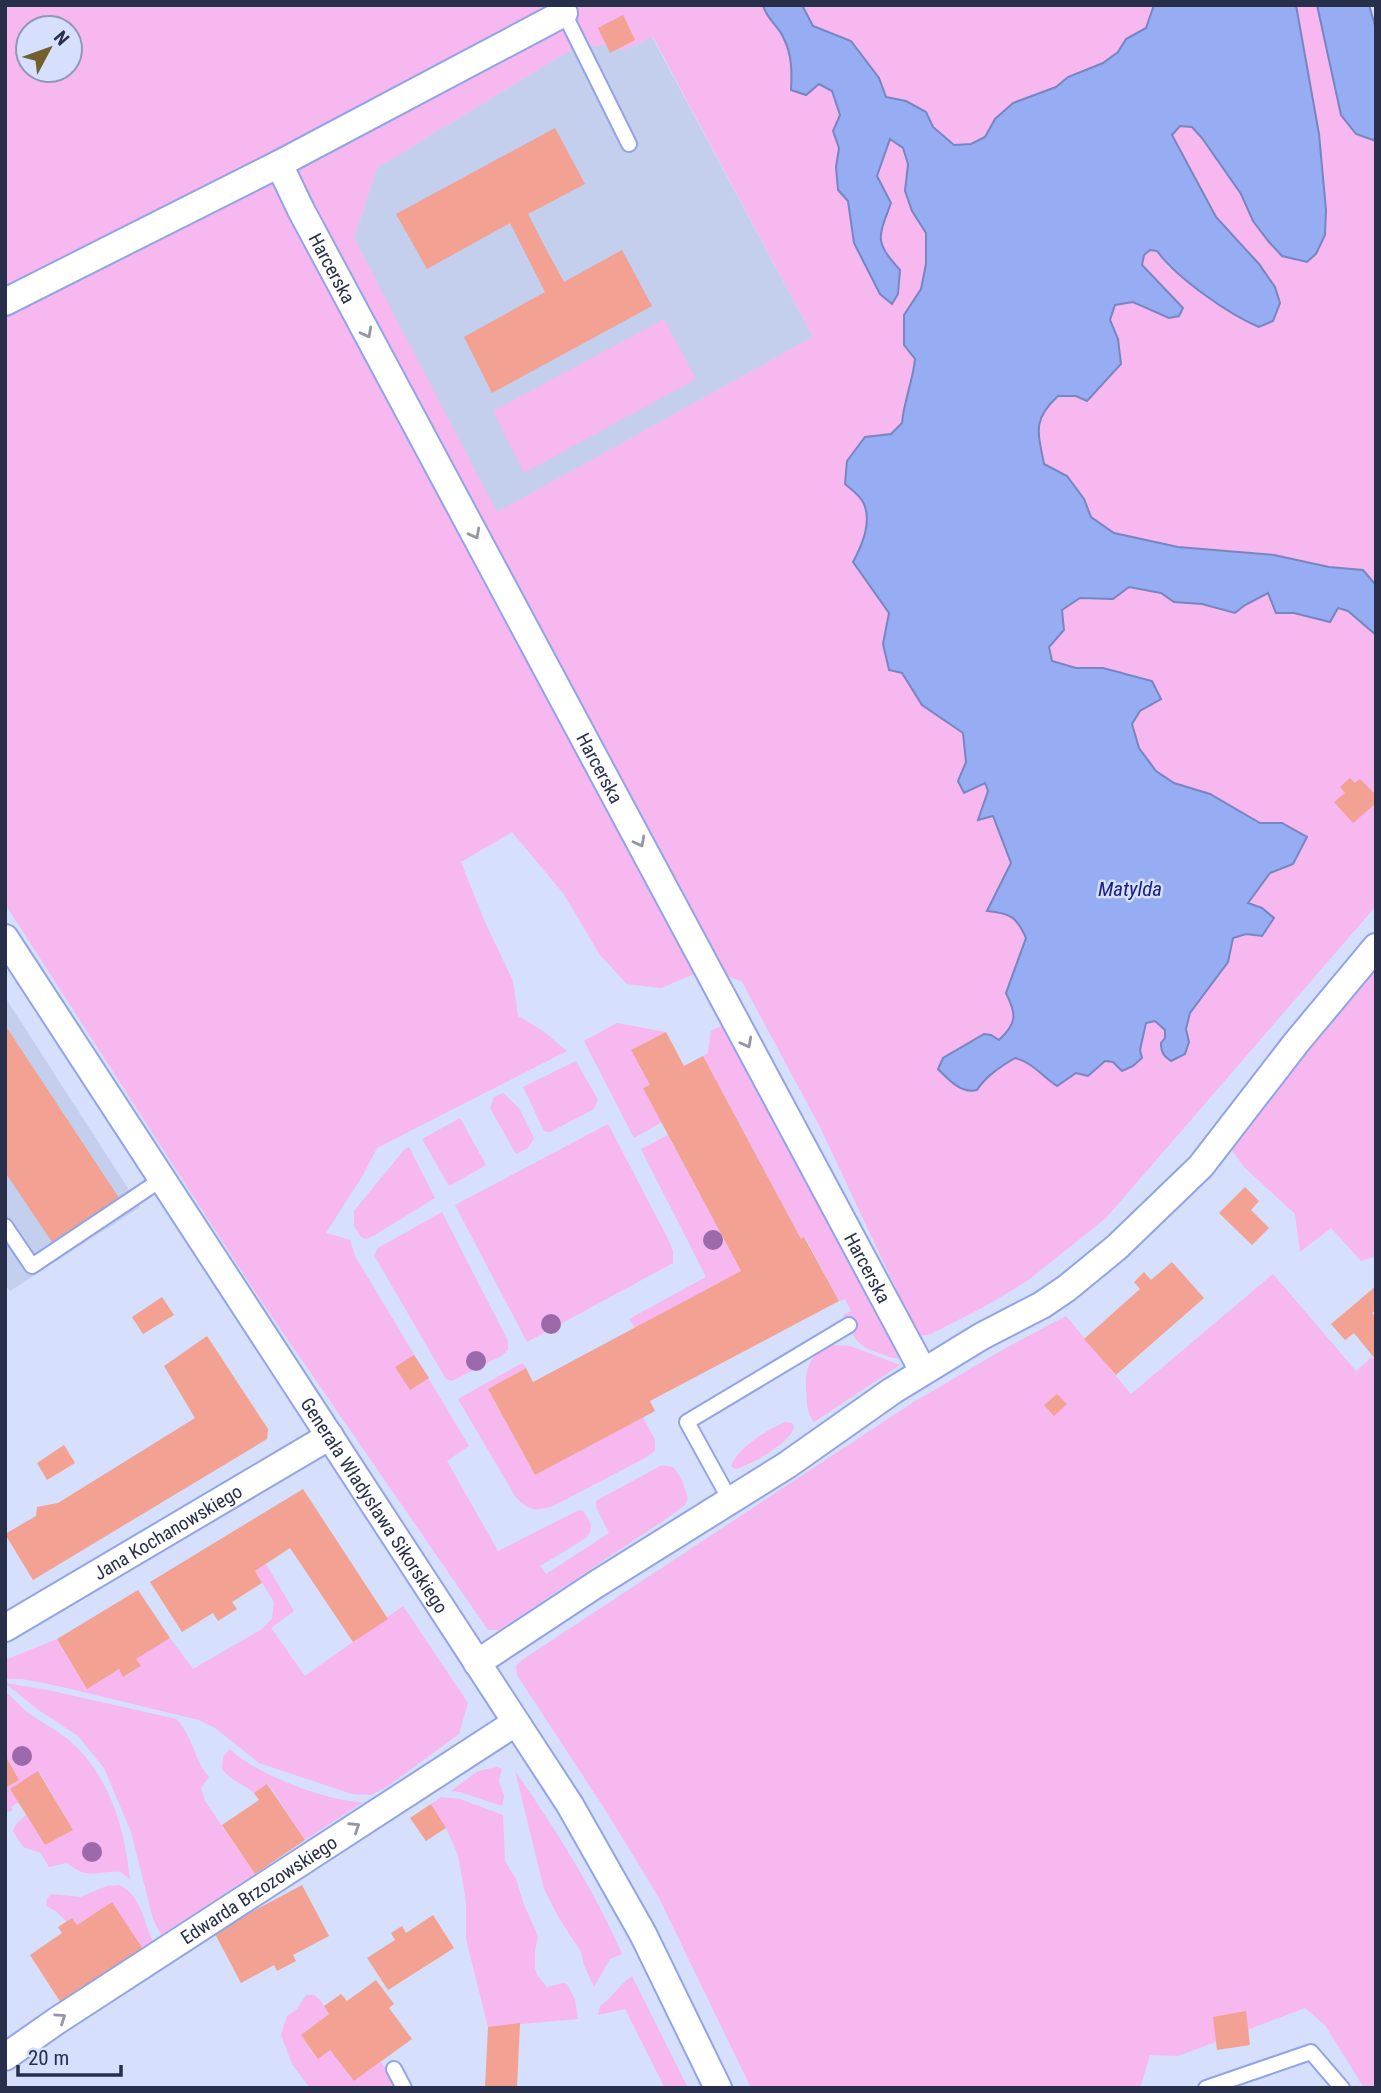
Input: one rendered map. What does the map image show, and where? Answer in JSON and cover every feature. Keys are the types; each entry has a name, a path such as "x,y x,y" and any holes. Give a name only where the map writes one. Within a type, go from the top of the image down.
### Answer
{"street":[{"path":"5,302 279,164 564,13"},
{"name":"Harcerska","path":"279,164 923,1371"},
{"name":"Generała Władysława Sikorskiego","path":"5,938 570,1805 619,1889 718,2088"},
{"path":"477,1663 788,1465 923,1371 1067,1288 1159,1208 1201,1167 1296,1043 1376,947"},
{"name":"Jana Kochanowskiego","path":"5,1628 330,1436"},
{"name":"Edwarda Brzozowskiego","path":"5,2057 515,1723"}],"lane":[{"path":"564,13 629,144"},
{"path":"5,1226 32,1266 162,1179"},
{"path":"730,1500 687,1422 849,1325"},
{"path":"1206,2088 1311,2052 1342,2088"},
{"path":"394,2069 404,2088"}],"shaded area":[{"path":"7,5 763,5 787,45 792,90 819,84 832,91 840,115 833,131 839,148 836,167 848,201 854,243 864,261 882,249 881,229 891,203 877,176 890,138 907,157 906,196 926,234 927,258 923,282 904,315 916,359 914,374 904,402 902,423 845,483 861,498 866,511 865,534 853,562 889,613 883,644 927,704 963,733 966,762 985,782 988,791 979,819 993,816 1011,863 1004,881 1002,913 1019,921 1026,938 1017,961 1012,1028 999,1040 991,1035 953,1084 969,1092 977,1090 989,1076 1014,1058 1088,1076 1105,1061 1113,1062 1140,1050 1147,1023 1155,1021 1165,1030 1161,1049 1189,1042 1190,1017 1201,998 1223,971 1233,938 1246,934 1262,935 1248,903 1269,873 1293,864 1307,838 1282,823 1260,823 1210,794 1174,783 1156,771 1139,748 1132,724 1140,711 1161,699 1152,681 1103,668 1076,668 1052,661 1049,647 1064,630 1062,610 1080,598 1113,599 1129,586 1161,593 1174,602 1202,604 1235,613 1268,593 1276,613 1294,613 1330,622 1337,608 1368,626 1376,635 1376,906 1106,1218 1027,1281 991,1303 931,1334 921,1336 916,1331 820,1127 742,982 709,968 661,988 627,984 600,955 563,893 512,832 461,862 484,920 513,981 518,1016 543,1031 567,1051 377,1148 326,1233 350,1240 355,1256 469,1446 447,1461 498,1551 573,1513 580,1510 584,1512 591,1525 589,1534 540,1566 546,1574 609,1533 596,1507 596,1501 662,1465 673,1467 681,1478 688,1498 685,1505 663,1521 499,1630 488,1630 255,1292 5,904","holes":["653,37 813,337 497,512 354,238 377,168 567,52 605,44 623,50"]},
{"path":"802,5 1154,5 1146,28 1126,39 1118,52 1103,63 1068,77 1056,87 995,119 985,137 971,144 954,145 933,127 925,112 906,101 886,97 879,78 851,41 813,26"},
{"path":"1296,5 1317,5 1332,75 1356,134 1376,141 1376,585 1363,570 1329,567 1274,555 1179,547 1114,533 1091,517 1084,499 1067,476 1044,464 1040,443 1039,427 1050,404 1058,396 1076,396 1118,339 1110,320 1115,305 1133,302 1183,308 1142,265 1144,255 1151,250 1157,251 1169,268 1275,287 1259,264 1216,217 1172,135 1180,126 1192,127 1202,138 1241,195 1253,221 1282,256 1307,262 1325,235 1326,210 1319,134"},
{"path":"652,37 813,337 496,513 354,238 377,168 567,52 605,44 623,50"},
{"path":"664,319 696,379 524,473 493,411"},
{"path":"1376,965 1376,1256 1361,1261 1331,1228 1300,1252 1295,1214 1244,1167 1229,1146"},
{"path":"5,997 140,1207 10,1291 5,1284"},
{"path":"617,1023 666,1032 631,1050 650,1085 644,1088 662,1122 634,1138 584,1041"},
{"path":"725,1024 904,1357 890,1357 866,1348 857,1340 843,1315 851,1311 845,1299 839,1301 805,1237 801,1239 703,1056 708,1053 711,1031"},
{"path":"576,1061 598,1100 594,1109 550,1132 544,1131 523,1087"},
{"path":"503,1093 519,1108 534,1138 528,1148 516,1154 490,1108 494,1097"},
{"path":"460,1118 486,1165 449,1186 422,1139"},
{"path":"608,1124 668,1239 673,1251 673,1263 527,1342 455,1205"},
{"path":"668,1135 741,1271 635,1328 629,1319 706,1277 641,1149"},
{"path":"409,1147 435,1198 373,1236 366,1239 361,1237 354,1226 354,1211"},
{"path":"442,1212 508,1341 508,1350 501,1356 452,1381 446,1379 374,1255 378,1248"},
{"path":"1273,1274 1356,1371 1372,1357 1376,1361 1376,2088 1364,2088 1325,2025 1305,2008 1178,2056 1150,2055 1140,2088 751,2088 659,1898 517,1675 516,1666 912,1403 1066,1316 1131,1394"},
{"path":"831,1345 850,1346 900,1365 814,1422 807,1403 808,1368 818,1353"},
{"path":"522,1363 526,1368 488,1389 535,1475 643,1417 655,1440 655,1450 647,1457 553,1506 537,1509 524,1504 515,1496 458,1399"},
{"path":"785,1422 792,1423 794,1427 778,1446 742,1467 735,1469 731,1466 747,1446"},
{"path":"266,1564 294,1611 271,1628 305,1676 403,1606 468,1703 459,1734 388,1786 371,1795 352,1794 259,1763 215,1728 199,1720 54,1685 5,1679 5,1660 57,1639 87,1688 119,1669 124,1677 140,1667 136,1659 170,1638 193,1669 262,1629 272,1619 274,1602 255,1571"},
{"path":"5,1683 176,1719 209,1777 201,1788 205,1801 255,1874 161,1935 153,1919 131,1832 104,1768 78,1736 37,1709"},
{"path":"5,1691 29,1713 69,1740 97,1773 120,1825 130,1880 121,1872 81,1872 67,1863 49,1867 41,1853 23,1847 13,1831 26,1815 45,1845 73,1830 39,1771 11,1789 19,1802 11,1807 13,1810 5,1813 5,1788 19,1780 5,1755"},
{"path":"230,1749 256,1768 293,1785 331,1797 363,1802 305,1840 268,1784 254,1793 222,1769 223,1757"},
{"path":"497,1767 502,1769 499,1781 504,1796 502,1806 451,1791 478,1771"},
{"path":"515,1771 573,1860 622,1954 610,1959 594,1987 581,1952 544,1889"},
{"path":"441,1797 460,1799 503,1815 505,1861 516,1879 538,1936 535,1951 537,1975 547,1987 567,1984 575,2000 578,2019 488,2027 466,1939 466,1901 458,1855 431,1804"},
{"path":"120,1885 133,1896 153,1942 143,1949 112,1902 77,1925 72,1918 67,1922 46,1906 51,1894 80,1897 107,1886"},
{"path":"632,1976 688,2088 665,2088 625,2009 598,2015 600,2006"},
{"path":"306,1995 314,1995 329,2014 301,2035 318,2059 330,2050 354,2081 381,2062 399,2088 310,2088 292,2064 281,2035 287,2016 297,2009"}],"water":[{"name":"Matylda","path":"763,5 802,5 813,26 851,41 879,78 886,97 906,101 926,112 933,127 954,145 971,144 985,137 995,119 1013,103 1056,87 1068,77 1103,63 1118,52 1126,39 1146,28 1154,5 1296,5 1319,134 1326,210 1325,235 1316,254 1307,262 1282,256 1253,221 1241,194 1202,138 1192,127 1180,126 1172,135 1216,217 1259,264 1275,287 1280,303 1273,321 1259,327 1233,313 1190,283 1157,251 1150,250 1144,255 1142,265 1183,308 1179,316 1169,318 1133,302 1115,305 1110,320 1118,339 1121,364 1087,401 1076,396 1058,396 1044,412 1039,427 1044,464 1067,476 1084,499 1091,517 1114,533 1178,547 1274,555 1329,567 1363,570 1376,585 1376,635 1348,611 1338,608 1330,622 1294,613 1276,613 1268,593 1235,613 1202,604 1174,602 1161,593 1129,587 1113,599 1080,598 1062,610 1064,630 1049,647 1052,661 1076,668 1103,668 1152,681 1161,699 1140,711 1132,724 1139,748 1156,771 1174,783 1210,794 1260,823 1282,823 1307,837 1293,864 1270,873 1248,903 1262,908 1274,918 1262,936 1246,934 1233,938 1228,962 1190,1013 1186,1029 1189,1042 1185,1054 1171,1061 1162,1049 1165,1030 1155,1021 1146,1023 1140,1050 1142,1058 1133,1066 1122,1071 1113,1062 1105,1061 1088,1076 1076,1073 1057,1086 1032,1066 1015,1058 989,1076 977,1090 971,1091 951,1082 938,1069 943,1058 984,1034 999,1040 1009,1029 1013,1013 1006,993 1026,938 1012,917 987,911 1011,863 993,816 978,820 988,791 985,783 964,793 958,781 966,762 963,733 922,705 902,673 889,670 883,644 889,613 853,562 863,541 867,519 863,501 845,484 847,461 865,437 891,434 902,423 915,359 904,345 904,315 921,289 926,264 926,233 912,211 905,191 908,164 903,148 890,139 877,176 891,203 881,232 882,245 900,270 898,294 892,304 880,294 854,243 848,201 838,190 836,167 839,148 833,131 840,115 832,91 819,84 806,95 791,90 789,51 782,34"},
{"path":"1317,5 1369,5 1376,29 1376,141 1356,134 1341,115"}],"building":[{"path":"623,15 635,40 610,53 598,28"},
{"path":"555,128 585,184 528,214 546,249 564,282 622,250 652,306 492,393 464,337 545,292 510,223 427,269 396,214"},
{"path":"1350,778 1355,783 1360,779 1376,795 1376,803 1353,823 1334,802 1345,793 1340,787"},
{"path":"5,1025 119,1198 52,1242 5,1172"},
{"path":"666,1032 684,1066 703,1056 801,1239 804,1237 839,1301 650,1401 655,1411 535,1475 488,1389 526,1368 533,1382 741,1271 643,1088 650,1085 631,1050"},
{"path":"1245,1187 1259,1201 1251,1210 1269,1228 1252,1245 1219,1213"},
{"path":"1172,1262 1204,1298 1116,1375 1084,1339 1140,1289 1134,1282 1144,1272 1151,1280"},
{"path":"1376,1286 1376,1310 1372,1313 1376,1317 1376,1360 1354,1333 1345,1340 1331,1324"},
{"path":"162,1297 174,1315 143,1334 132,1317"},
{"path":"207,1336 268,1429 267,1439 33,1580 5,1534 36,1516 37,1507 58,1503 195,1418 164,1366"},
{"path":"414,1355 429,1378 410,1390 395,1367"},
{"path":"1057,1394 1067,1404 1054,1416 1044,1405"},
{"path":"64,1445 75,1463 47,1480 37,1463"},
{"path":"303,1489 388,1619 353,1642 290,1548 255,1571 262,1583 232,1602 237,1609 218,1621 213,1613 182,1632 150,1582"},
{"path":"138,1590 170,1638 136,1659 141,1666 123,1677 119,1669 87,1689 57,1639"},
{"path":"5,1755 19,1780 5,1788"},
{"path":"38,1771 73,1830 45,1845 10,1789"},
{"path":"267,1784 305,1840 255,1874 222,1825 259,1800 254,1793"},
{"path":"431,1804 446,1828 426,1841 410,1818"},
{"path":"302,1885 329,1936 293,1955 296,1961 277,1971 274,1965 241,1983 214,1932"},
{"path":"112,1902 143,1949 61,2003 30,1955 62,1933 58,1927 72,1918 77,1925"},
{"path":"433,1915 454,1948 388,1990 367,1958 395,1940 391,1933 402,1926 406,1933"},
{"path":"376,1980 394,2004 389,2008 412,2039 354,2081 330,2050 318,2059 301,2035 329,2014 324,2006 341,1994 347,2001"},
{"path":"1246,2011 1250,2045 1217,2050 1213,2017"},
{"path":"520,2023 517,2088 485,2088 488,2027"}]}
